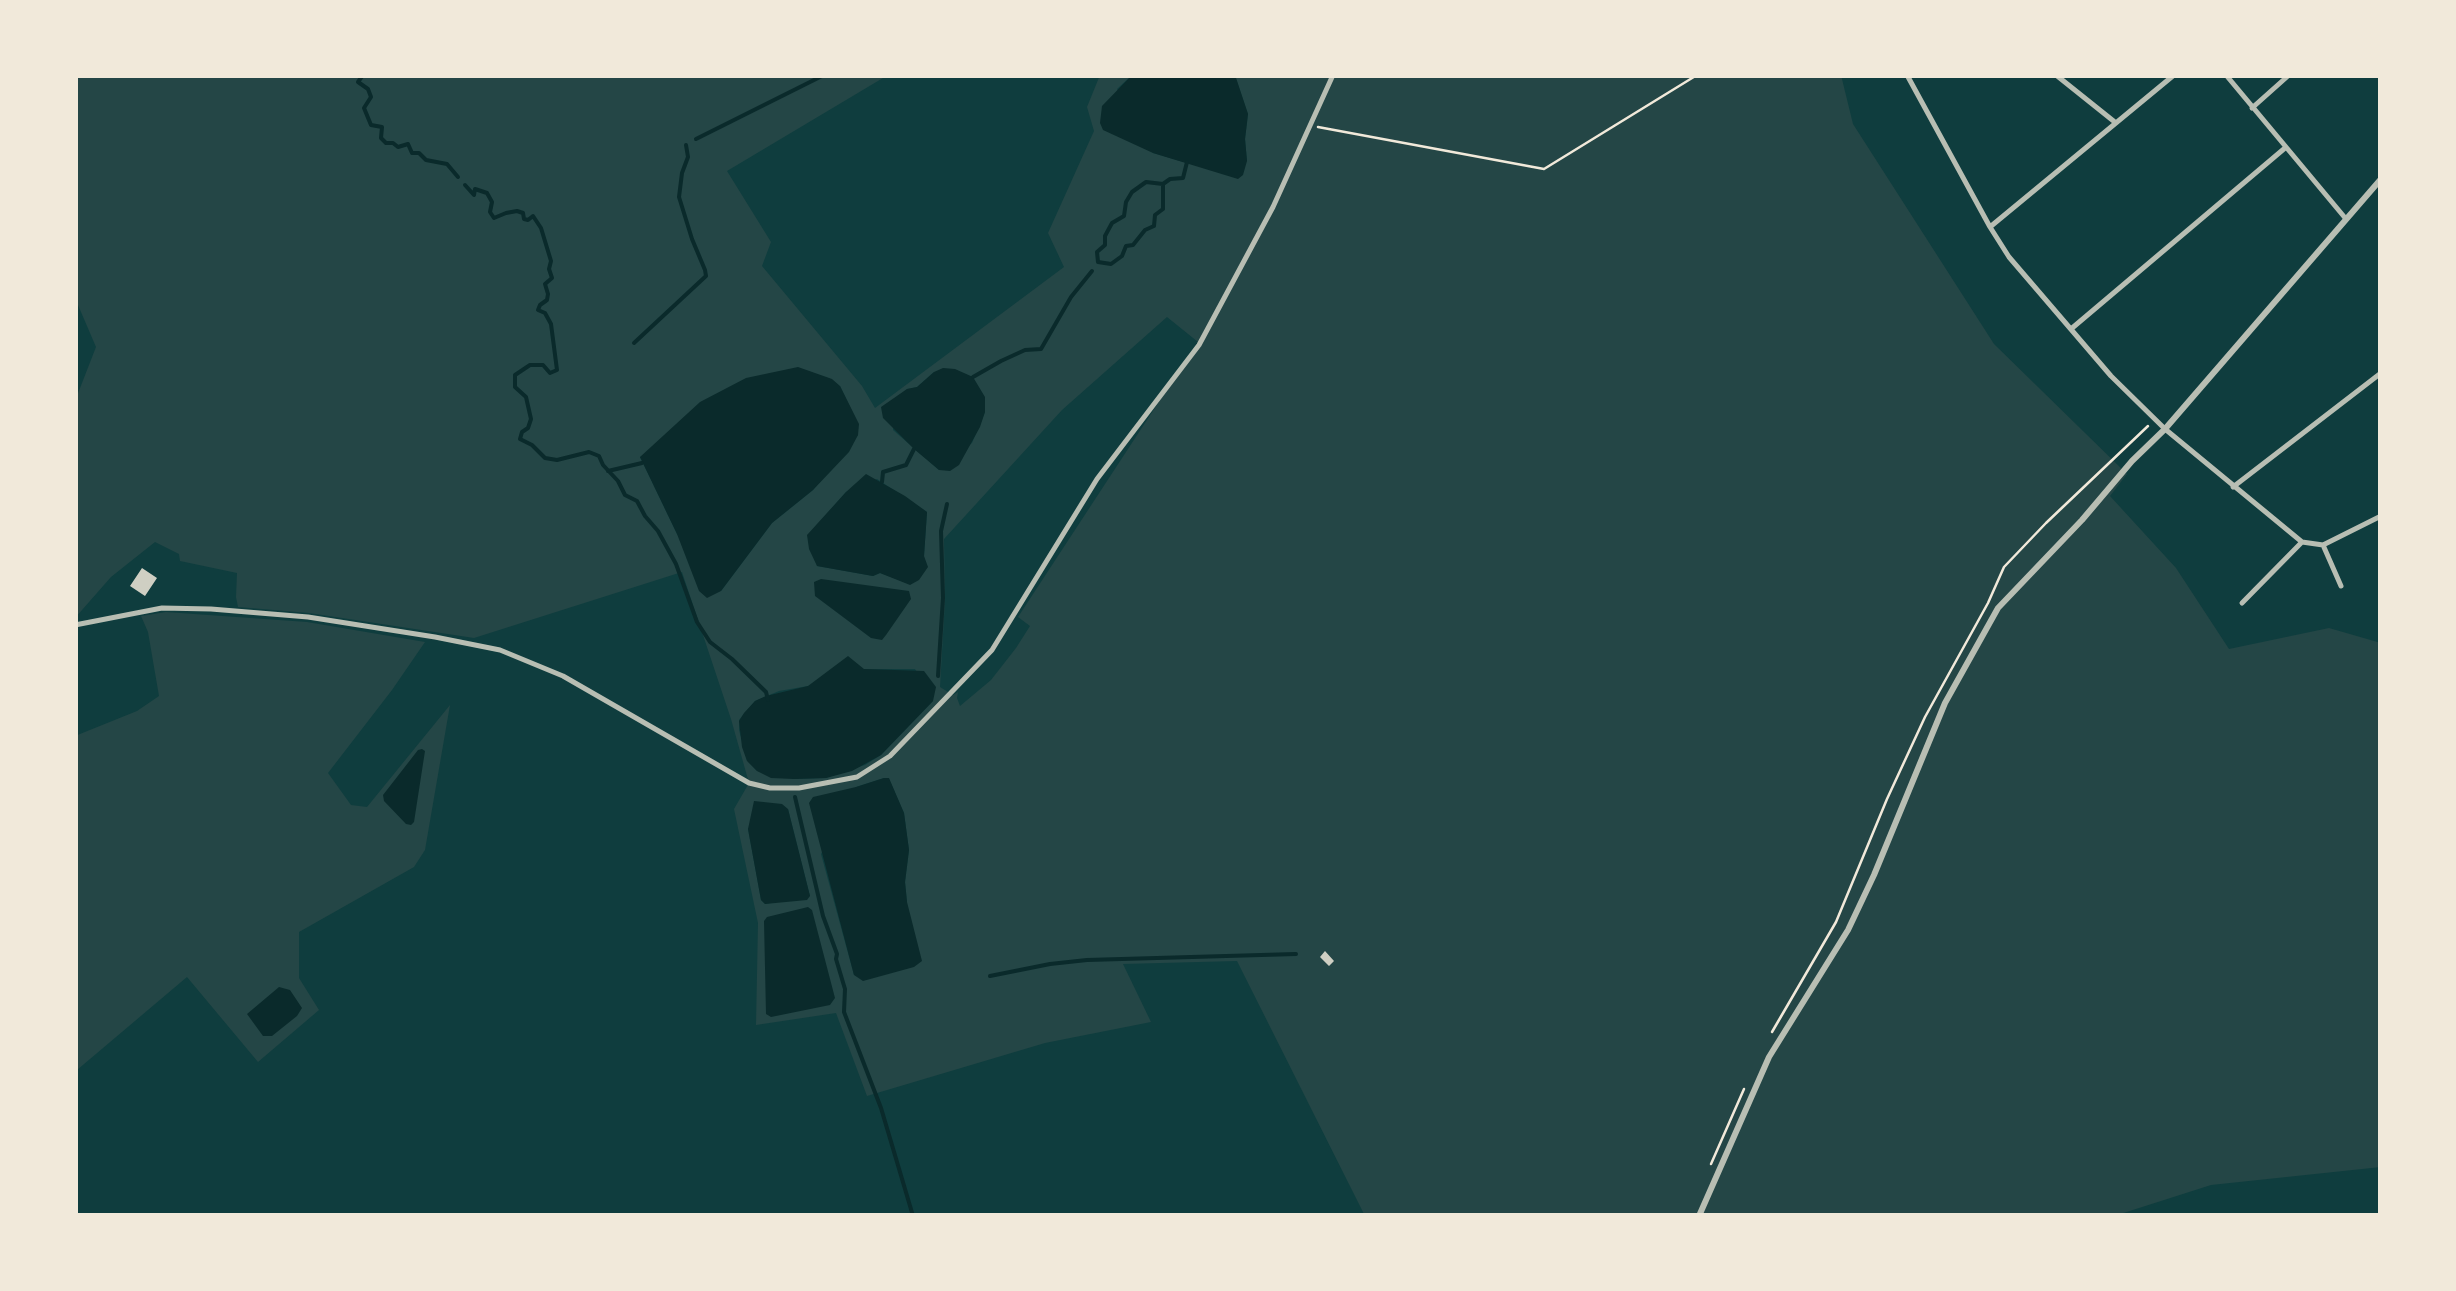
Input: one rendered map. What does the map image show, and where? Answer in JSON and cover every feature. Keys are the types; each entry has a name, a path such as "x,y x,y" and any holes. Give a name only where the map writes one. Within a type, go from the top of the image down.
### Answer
{"street":[{"path":"75,625 162,608 211,609 308,617 484,646 563,676 749,783 799,788 856,778 890,756 992,650 1097,479 1199,345 1273,207 1333,75"},
{"path":"1906,75 2008,257 2111,376 2165,429 2302,542 2324,545 2381,516"},
{"path":"2056,75 2116,122"},
{"path":"1990,227 2174,75"},
{"path":"2226,75 2346,219"},
{"path":"2252,108 2289,75"},
{"path":"2071,328 2285,148"},
{"path":"1700,1216 1769,1057 1848,930 1945,703 1998,608 2165,429 2381,179"},
{"path":"2233,487 2381,373"},
{"path":"2242,603 2302,542"},
{"path":"2324,545 2341,586"}],"path":[{"path":"1310,126 1544,169 1697,75"},
{"path":"2120,452 2156,420"}],"shaded area":[{"path":"75,75 888,75 727,171 771,242 762,266 862,386 875,408 1064,267 1048,233 1094,131 1087,107 1100,75 1132,75 1117,89 1153,153 1187,163 1247,161 1248,114 1235,75 1841,75 1853,124 1994,344 2127,474 2110,496 2176,568 2229,649 2329,628 2381,643 2381,1167 2211,1185 2114,1216 1365,1216 1237,961 1123,964 1151,1022 1045,1043 867,1096 836,1013 756,1025 758,923 734,809 749,783 682,572 474,638 309,613 238,607 237,573 180,561 179,554 155,542 111,577 75,618 75,401 96,347 75,298","holes":["1167,317 1198,342 1018,617 1030,626 1016,648 991,680 960,706 958,692 953,695 940,687 944,539 1062,410","934,372 985,412 972,443 939,470 893,430 896,399 907,389 917,387","840,386 858,424 858,435 813,490 772,523 721,591 677,534 640,457","877,479 927,512 924,556 910,584 880,573 873,576 817,566 812,531 846,492","864,669 915,669 933,701 881,755 865,765 826,778 794,779 757,771 747,760 739,730 739,720 755,701","889,779 904,813 909,850 907,902 854,975 821,854 856,787","788,809 810,896 765,904 761,900 748,829"]},
{"path":"1132,75 1235,75 1248,114 1243,175 1238,179 1153,153 1103,130 1102,106"},
{"path":"798,367 832,379 840,386 859,424 858,435 849,452 813,490 772,523 721,591 707,598 699,591 640,457 700,402 746,378"},
{"path":"943,368 973,377 985,397 980,427 959,465 950,471 939,470 914,449 883,418 881,407"},
{"path":"866,474 927,512 924,556 928,567 910,585 880,573 873,576 817,566 809,549 807,535"},
{"path":"821,579 909,591 911,599 882,640 871,638 815,596 814,582"},
{"path":"166,612 307,622 425,642 328,773 351,805 367,807 450,705 425,850 414,867 299,932 299,978 319,1010 258,1062 187,977 77,1070 75,736 137,711 159,696 148,632 141,616"},
{"path":"848,656 864,669 924,671 936,687 933,701 881,755 852,771 826,778 794,779 771,778 757,771 747,761 742,747 739,721 744,713 766,696 808,686"},
{"path":"422,749 425,751 411,825 384,801 383,795"},
{"path":"889,778 904,813 909,850 907,902 922,961 914,967 863,981 854,975 809,803 813,797"},
{"path":"754,801 782,804 788,809 810,896 807,900 765,904 761,900 748,829"},
{"path":"808,907 835,998 830,1005 771,1017 766,1014 764,921"},
{"path":"279,987 290,990 302,1008 272,1036 263,1036 247,1014"}],"building":[{"path":"142,568 157,578 145,596 130,586"},
{"path":"1325,951 1334,961 1329,966 1320,957"}],"waterway":[{"path":"363,75 358,82 371,97 364,108 371,125 382,127 381,138 398,147 408,144 412,153 447,164 458,177"},
{"path":"696,139 824,75"},
{"path":"634,343 706,276 679,197 688,157 686,145"},
{"path":"1163,184 1146,182 1132,192 1124,216 1112,223 1105,245 1097,252 1098,262 1111,264 1122,256 1126,246 1133,245 1145,230 1154,226 1155,215 1163,209 1163,184 1183,178 1187,162"},
{"path":"465,185 474,195 475,189 487,193 494,218 517,211 523,213 524,219 533,216 551,261 552,278 545,284 547,300 538,310 545,313 551,324 557,370 550,373 543,365 530,365 515,375 515,387 526,397 531,419 520,439 545,458 557,460 589,452 599,456 625,495 637,501 658,531 676,564 697,622 710,642 766,692 768,700"},
{"path":"973,377 1025,350 1041,349 1071,297 1092,271"},
{"path":"882,482 883,472 906,465 914,449"},
{"path":"608,471 642,463"},
{"path":"938,676 943,598 941,531 947,504"},
{"path":"795,797 845,989 844,1012 881,1108 913,1216"},
{"path":"990,976 1087,960 1296,954"}]}
